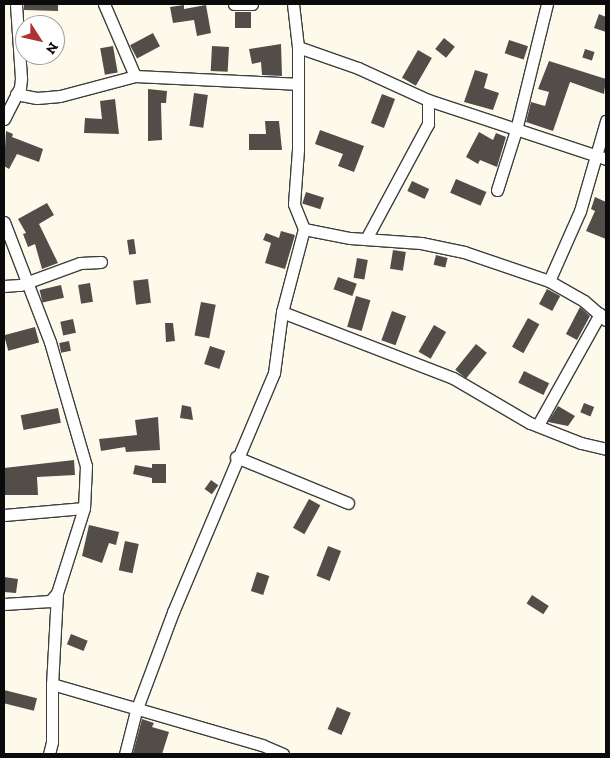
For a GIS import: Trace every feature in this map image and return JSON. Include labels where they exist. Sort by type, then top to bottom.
[{"type":"street","points":[[104,4],[135,76]]},
{"type":"street","points":[[234,4],[252,4]]},
{"type":"street","points":[[125,754],[136,711],[173,612],[236,457],[272,380],[282,312],[304,229],[294,204],[298,149],[296,84],[298,47],[293,4]]},
{"type":"street","points":[[497,190],[516,130],[547,4]]},
{"type":"street","points":[[4,9],[16,7],[22,78],[4,119]]},
{"type":"street","points":[[298,47],[358,68],[428,100],[601,157]]},
{"type":"street","points":[[16,94],[37,98],[60,96],[135,76],[296,84]]},
{"type":"street","points":[[366,239],[428,124],[428,100]]},
{"type":"street","points":[[549,281],[580,211],[601,157],[606,121]]},
{"type":"street","points":[[4,222],[28,281],[79,434],[86,466],[84,508],[57,593],[52,684],[52,742],[49,754]]},
{"type":"street","points":[[304,229],[366,239],[421,243],[464,252],[549,281],[603,317],[539,423]]},
{"type":"street","points":[[4,286],[28,281],[80,264],[101,262]]},
{"type":"street","points":[[282,312],[453,378],[530,424],[581,443],[606,449]]},
{"type":"street","points":[[236,457],[348,502]]},
{"type":"street","points":[[4,515],[84,508]]},
{"type":"street","points":[[4,604],[50,601],[57,593]]},
{"type":"street","points":[[52,684],[136,711],[262,745],[283,754]]},
{"type":"building","points":[[24,4],[58,4],[58,11],[24,10]]},
{"type":"building","points":[[184,5],[184,9],[206,5],[211,33],[197,36],[194,20],[173,23],[170,7]]},
{"type":"building","points":[[235,12],[251,12],[251,28],[235,28]]},
{"type":"building","points":[[599,14],[606,17],[606,32],[594,28]]},
{"type":"building","points":[[153,33],[160,46],[137,58],[130,45]]},
{"type":"building","points":[[444,38],[455,47],[446,58],[435,49]]},
{"type":"building","points":[[509,40],[528,46],[524,59],[505,53]]},
{"type":"building","points":[[281,44],[282,76],[262,75],[261,62],[252,64],[249,49]]},
{"type":"building","points":[[113,46],[118,73],[105,75],[100,48]]},
{"type":"building","points":[[212,46],[229,47],[228,72],[211,71]]},
{"type":"building","points":[[585,49],[595,52],[592,61],[582,58]]},
{"type":"building","points":[[418,50],[432,58],[416,86],[402,78]]},
{"type":"building","points":[[549,61],[606,79],[604,94],[570,82],[553,131],[526,122],[531,102],[545,106],[549,92],[538,89]]},
{"type":"building","points":[[475,70],[488,74],[484,88],[499,93],[493,110],[464,102]]},
{"type":"building","points":[[148,89],[167,91],[166,103],[161,103],[162,140],[148,141]]},
{"type":"building","points":[[194,93],[208,95],[203,128],[189,126]]},
{"type":"building","points":[[382,94],[395,99],[384,128],[371,123]]},
{"type":"building","points":[[115,99],[119,134],[84,133],[85,118],[102,119],[100,101]]},
{"type":"building","points":[[265,121],[279,121],[282,150],[249,150],[249,134],[266,134]]},
{"type":"building","points":[[320,130],[364,146],[354,172],[338,166],[343,154],[315,144]]},
{"type":"building","points":[[6,131],[13,134],[12,137],[43,149],[39,162],[17,154],[9,169],[4,166]]},
{"type":"building","points":[[479,132],[493,140],[496,133],[506,137],[497,167],[480,160],[478,164],[466,157]]},
{"type":"building","points":[[456,179],[486,192],[481,206],[450,193]]},
{"type":"building","points":[[412,181],[429,189],[425,199],[407,191]]},
{"type":"building","points":[[306,192],[324,198],[320,209],[302,203]]},
{"type":"building","points":[[595,197],[606,202],[606,239],[586,231],[595,211],[591,209]]},
{"type":"building","points":[[47,203],[54,215],[39,224],[58,263],[42,269],[35,244],[28,247],[23,234],[26,233],[18,219]]},
{"type":"building","points":[[281,231],[295,235],[285,269],[265,263],[271,243],[263,240],[266,233],[279,238]]},
{"type":"building","points":[[134,239],[136,254],[129,255],[127,240]]},
{"type":"building","points":[[393,250],[406,252],[403,271],[390,269]]},
{"type":"building","points":[[436,255],[448,258],[445,268],[434,265]]},
{"type":"building","points":[[357,258],[368,260],[364,280],[354,278]]},
{"type":"building","points":[[338,277],[357,284],[352,296],[334,289]]},
{"type":"building","points":[[148,279],[151,303],[136,305],[133,281]]},
{"type":"building","points":[[90,283],[93,302],[81,304],[78,285]]},
{"type":"building","points":[[61,285],[64,298],[42,303],[40,290]]},
{"type":"building","points":[[547,289],[560,296],[552,311],[539,304]]},
{"type":"building","points":[[356,296],[370,300],[362,331],[347,327]]},
{"type":"building","points":[[201,302],[216,305],[209,338],[195,335]]},
{"type":"building","points":[[580,307],[590,316],[577,340],[566,334]]},
{"type":"building","points":[[392,311],[406,316],[395,345],[381,340]]},
{"type":"building","points":[[528,318],[539,324],[523,353],[512,347]]},
{"type":"building","points":[[73,319],[76,333],[63,335],[60,322]]},
{"type":"building","points":[[165,323],[173,323],[175,341],[166,342]]},
{"type":"building","points":[[434,325],[446,332],[431,359],[418,352]]},
{"type":"building","points":[[35,327],[39,342],[8,351],[4,335]]},
{"type":"building","points":[[69,341],[71,351],[61,353],[59,343]]},
{"type":"building","points":[[476,344],[487,353],[466,378],[455,370]]},
{"type":"building","points":[[210,346],[225,351],[219,369],[204,364]]},
{"type":"building","points":[[524,371],[549,383],[543,395],[518,383]]},
{"type":"building","points":[[584,403],[594,407],[590,416],[580,412]]},
{"type":"building","points":[[182,405],[191,407],[193,420],[180,418]]},
{"type":"building","points":[[558,406],[575,416],[568,426],[548,422]]},
{"type":"building","points":[[58,408],[61,423],[24,430],[21,415]]},
{"type":"building","points":[[158,417],[160,450],[126,452],[125,447],[101,451],[99,439],[137,435],[135,420]]},
{"type":"building","points":[[74,460],[75,475],[37,477],[38,495],[4,495],[4,468]]},
{"type":"building","points":[[152,464],[166,464],[166,483],[152,483],[152,478],[133,474],[135,465],[152,468]]},
{"type":"building","points":[[211,480],[218,485],[212,494],[205,489]]},
{"type":"building","points":[[309,499],[320,505],[304,534],[293,528]]},
{"type":"building","points":[[89,525],[119,532],[116,545],[109,543],[102,563],[82,556]]},
{"type":"building","points":[[125,541],[139,544],[132,573],[119,570]]},
{"type":"building","points":[[328,546],[341,551],[330,581],[317,576]]},
{"type":"building","points":[[257,572],[269,576],[263,595],[251,591]]},
{"type":"building","points":[[4,577],[18,579],[16,593],[4,592]]},
{"type":"building","points":[[532,595],[549,606],[543,614],[527,603]]},
{"type":"building","points":[[71,634],[88,641],[84,651],[67,644]]},
{"type":"building","points":[[4,690],[37,698],[34,711],[4,703]]},
{"type":"building","points":[[337,707],[351,713],[341,735],[328,729]]},
{"type":"building","points":[[142,719],[154,723],[152,727],[169,732],[162,754],[133,753]]}]
